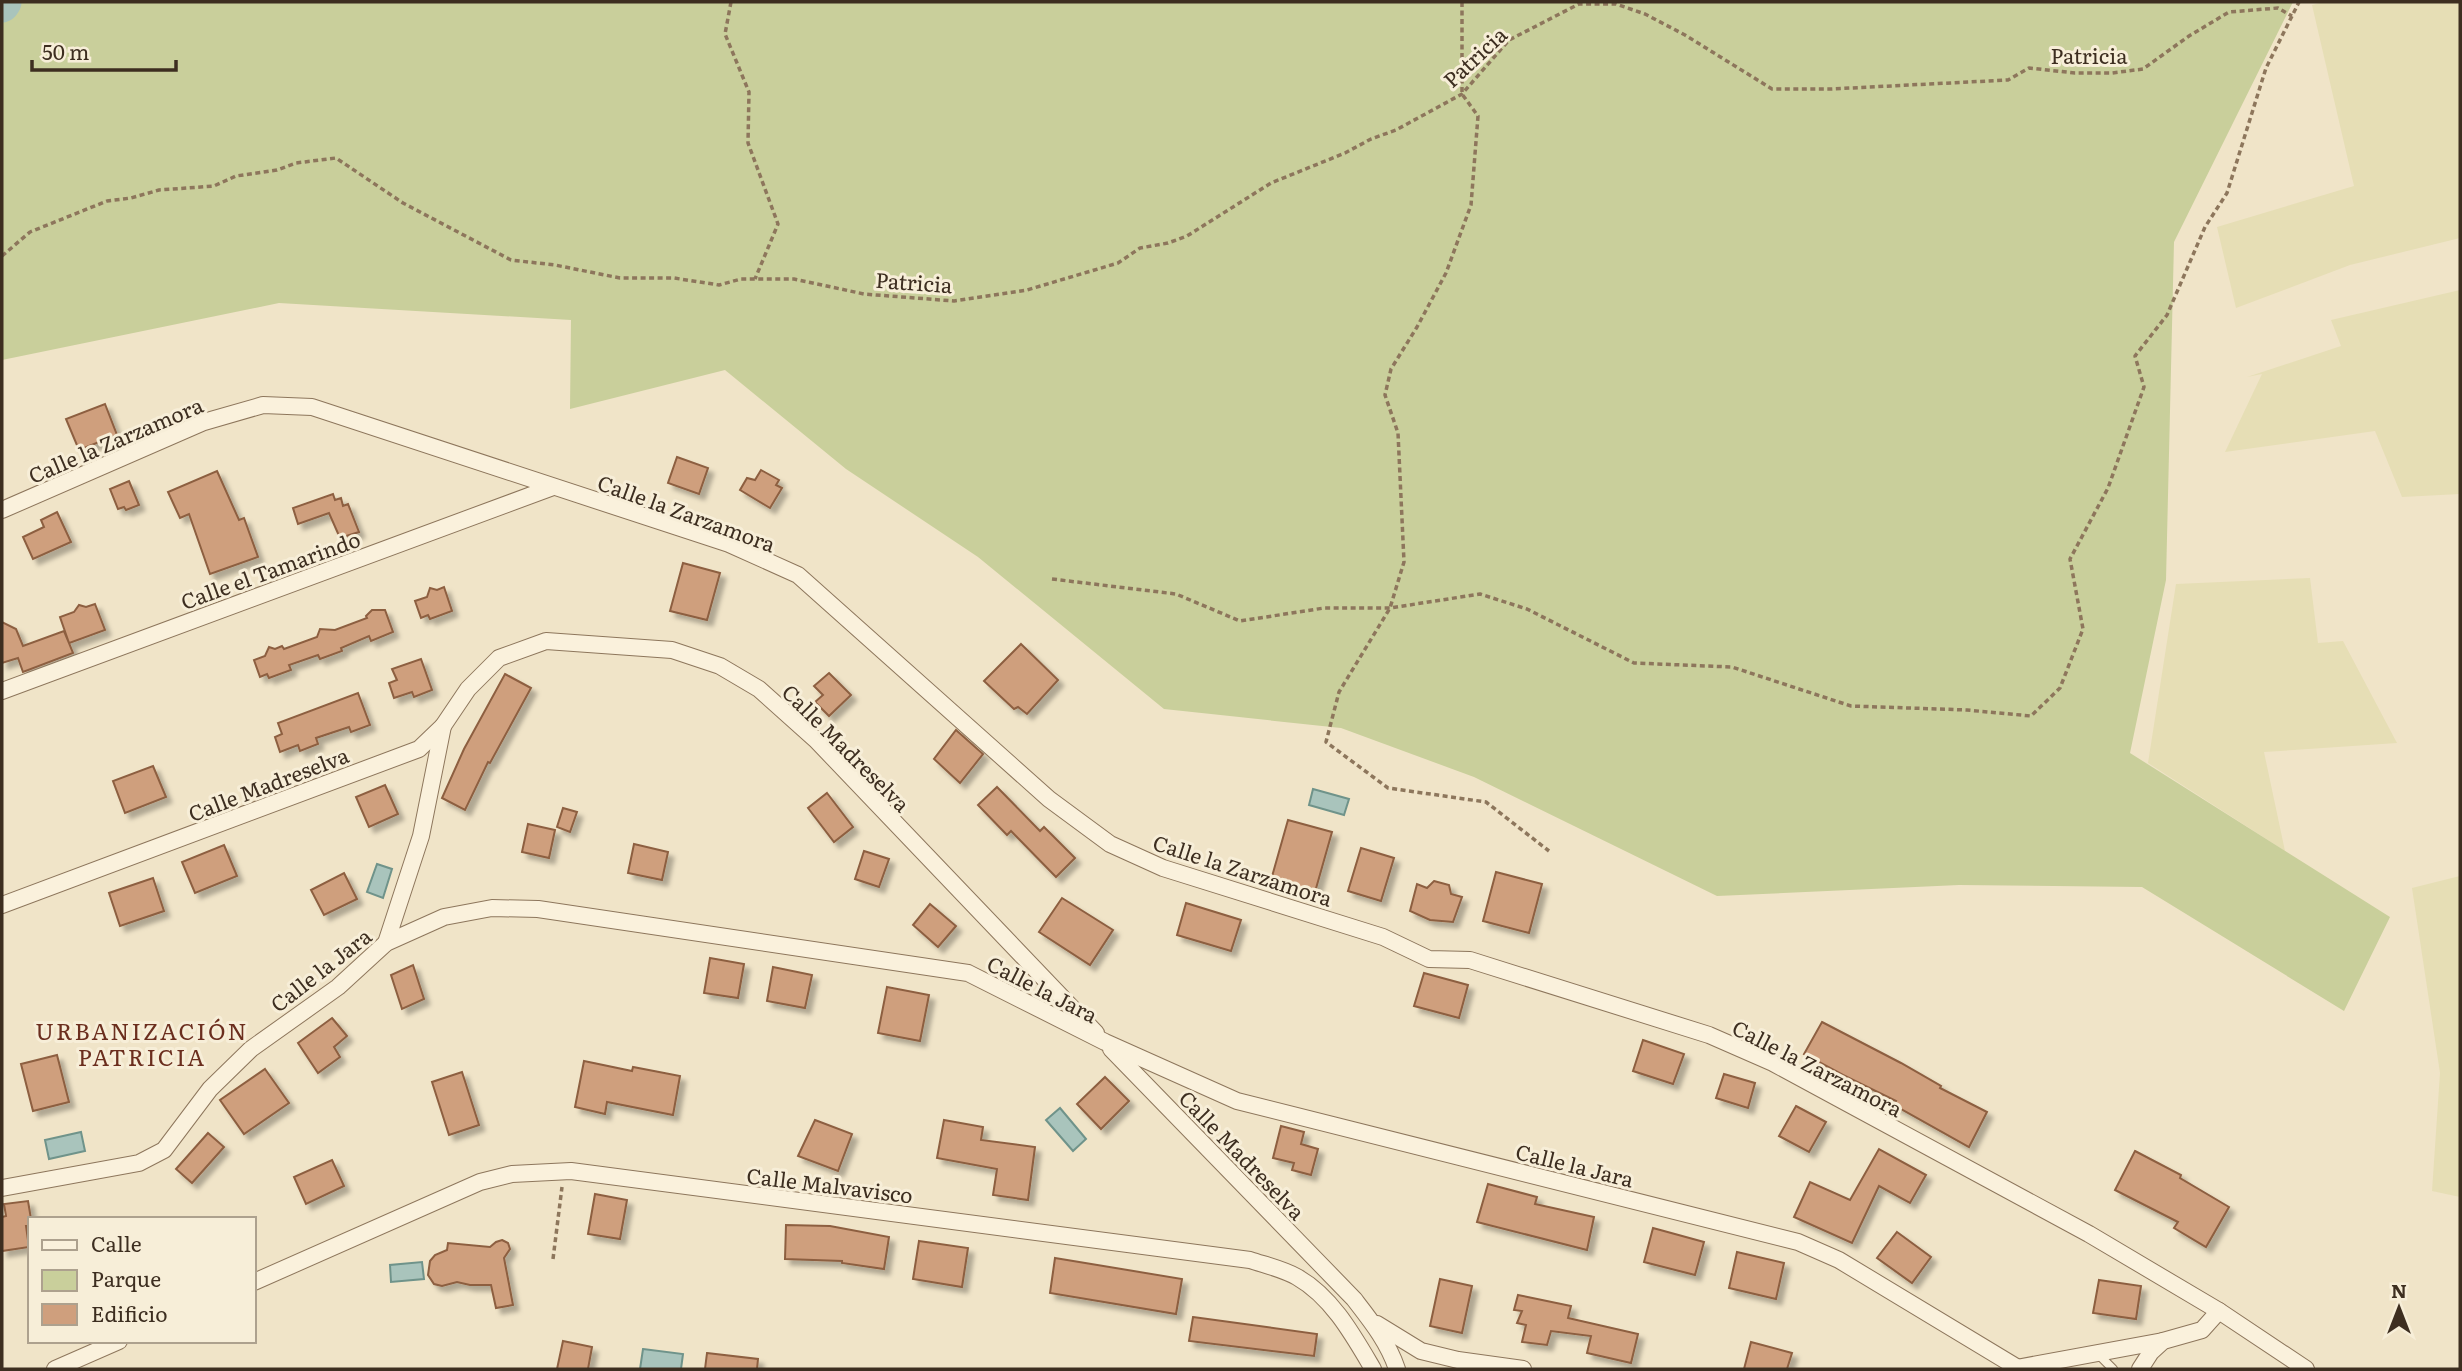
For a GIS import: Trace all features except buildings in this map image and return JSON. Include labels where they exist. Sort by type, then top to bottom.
[{"type":"street","name":"Calle la Zarzamora","points":[[2,510],[204,422],[264,405],[312,407],[729,544],[798,575],[1049,799],[1110,844],[1163,868],[1383,937],[1429,959],[1471,960],[1709,1035],[1786,1069],[2089,1234],[2219,1311],[2306,1369]]},
{"type":"street","name":"Calle el Tamarindo","points":[[2,691],[553,487]]},
{"type":"street","name":"Calle Madreselva","points":[[2,905],[419,749],[443,726],[468,689],[499,658],[546,641],[673,650],[720,666],[758,689],[816,740],[1354,1299],[1392,1354],[1397,1369]]},
{"type":"street","points":[[386,943],[421,836],[443,726]]},
{"type":"street","name":"Calle la Jara","points":[[2,1188],[139,1163],[164,1150],[210,1089],[251,1048],[338,987],[386,943],[444,917],[492,908],[538,909],[968,973],[1105,1042],[1237,1101],[1798,1242],[1839,1260],[2014,1368]]},
{"type":"street","name":"Calle Malvavisco","points":[[256,1281],[480,1182],[512,1174],[564,1171],[1250,1260],[1296,1276],[1323,1298],[1350,1329],[1373,1369]]},
{"type":"street","points":[[2014,1368],[2163,1341],[2202,1330],[2219,1311]]},
{"type":"street","name":"Calle Madreselva","points":[[1370,1320],[1421,1351],[1458,1360],[1523,1369]]},
{"type":"street","points":[[2140,1369],[2151,1352],[2163,1341]]},
{"type":"street","points":[[58,1369],[115,1343]]},
{"type":"street","points":[[1434,1369],[1458,1360]]},
{"type":"lane","points":[[2097,1354],[2113,1369]]},
{"type":"path","points":[[731,2],[725,34],[749,92],[748,143],[778,225],[755,279]]},
{"type":"path","points":[[1462,2],[1462,94],[1478,116],[1471,205],[1446,273],[1391,369],[1385,395],[1398,433],[1404,562],[1390,608],[1339,692],[1326,742],[1388,788],[1486,802],[1549,851]]},
{"type":"path","points":[[1052,579],[1177,594],[1240,621],[1324,608],[1390,608],[1480,594],[1527,609],[1634,663],[1732,667],[1851,706],[1967,710],[2031,716],[2060,688],[2083,629],[2070,559],[2108,488],[2144,387],[2135,356],[2167,315],[2205,227],[2227,193],[2266,68],[2300,2]]},
{"type":"path","name":"Patricia","points":[[2,257],[30,232],[107,201],[159,190],[214,186],[236,176],[276,170],[296,163],[336,158],[403,203],[511,260],[555,265],[620,278],[674,278],[719,285],[741,279],[794,279],[864,294],[954,301],[1027,290],[1118,263],[1140,248],[1187,236],[1271,183],[1396,130],[1462,94],[1509,40],[1578,4],[1616,4],[1644,14],[1685,35],[1772,89],[1831,89],[2008,80],[2029,68],[2075,72],[2143,69],[2189,36],[2230,12],[2278,8],[2292,16]]},
{"type":"path","points":[[553,1259],[564,1171]]},
{"type":"shaded area","points":[[2324,2],[2460,2],[2460,238],[2350,265],[2236,308],[2217,227],[2354,186],[2312,5]]},
{"type":"shaded area","points":[[2460,290],[2460,494],[2402,497],[2375,431],[2225,452],[2262,374],[2247,377],[2341,346],[2331,320]]},
{"type":"shaded area","points":[[2310,578],[2318,643],[2343,641],[2397,743],[2264,752],[2285,851],[2148,763],[2176,584]]},
{"type":"shaded area","points":[[2460,876],[2460,1197],[2432,1191],[2440,1073],[2412,888]]},
{"type":"green space","points":[[2,2],[2293,2],[2174,242],[2166,580],[2130,753],[2390,917],[2344,1011],[2142,887],[1959,885],[1717,896],[1474,777],[1341,728],[1164,709],[978,557],[846,469],[725,370],[570,409],[571,320],[279,303],[2,360]]},
{"type":"water","points":[[1313,789],[1349,799],[1344,815],[1309,805]]},
{"type":"water","points":[[377,864],[392,869],[383,898],[367,892]]},
{"type":"water","points":[[1060,1108],[1086,1139],[1073,1151],[1046,1120]]},
{"type":"water","points":[[81,1132],[85,1151],[49,1159],[45,1140]]},
{"type":"water","points":[[422,1262],[424,1279],[391,1282],[390,1265]]},
{"type":"water","points":[[643,1349],[683,1354],[681,1369],[640,1369]]},
{"type":"district","name":"URBANIZACIÓN PATRICIA","points":[[142,1043]]}]
